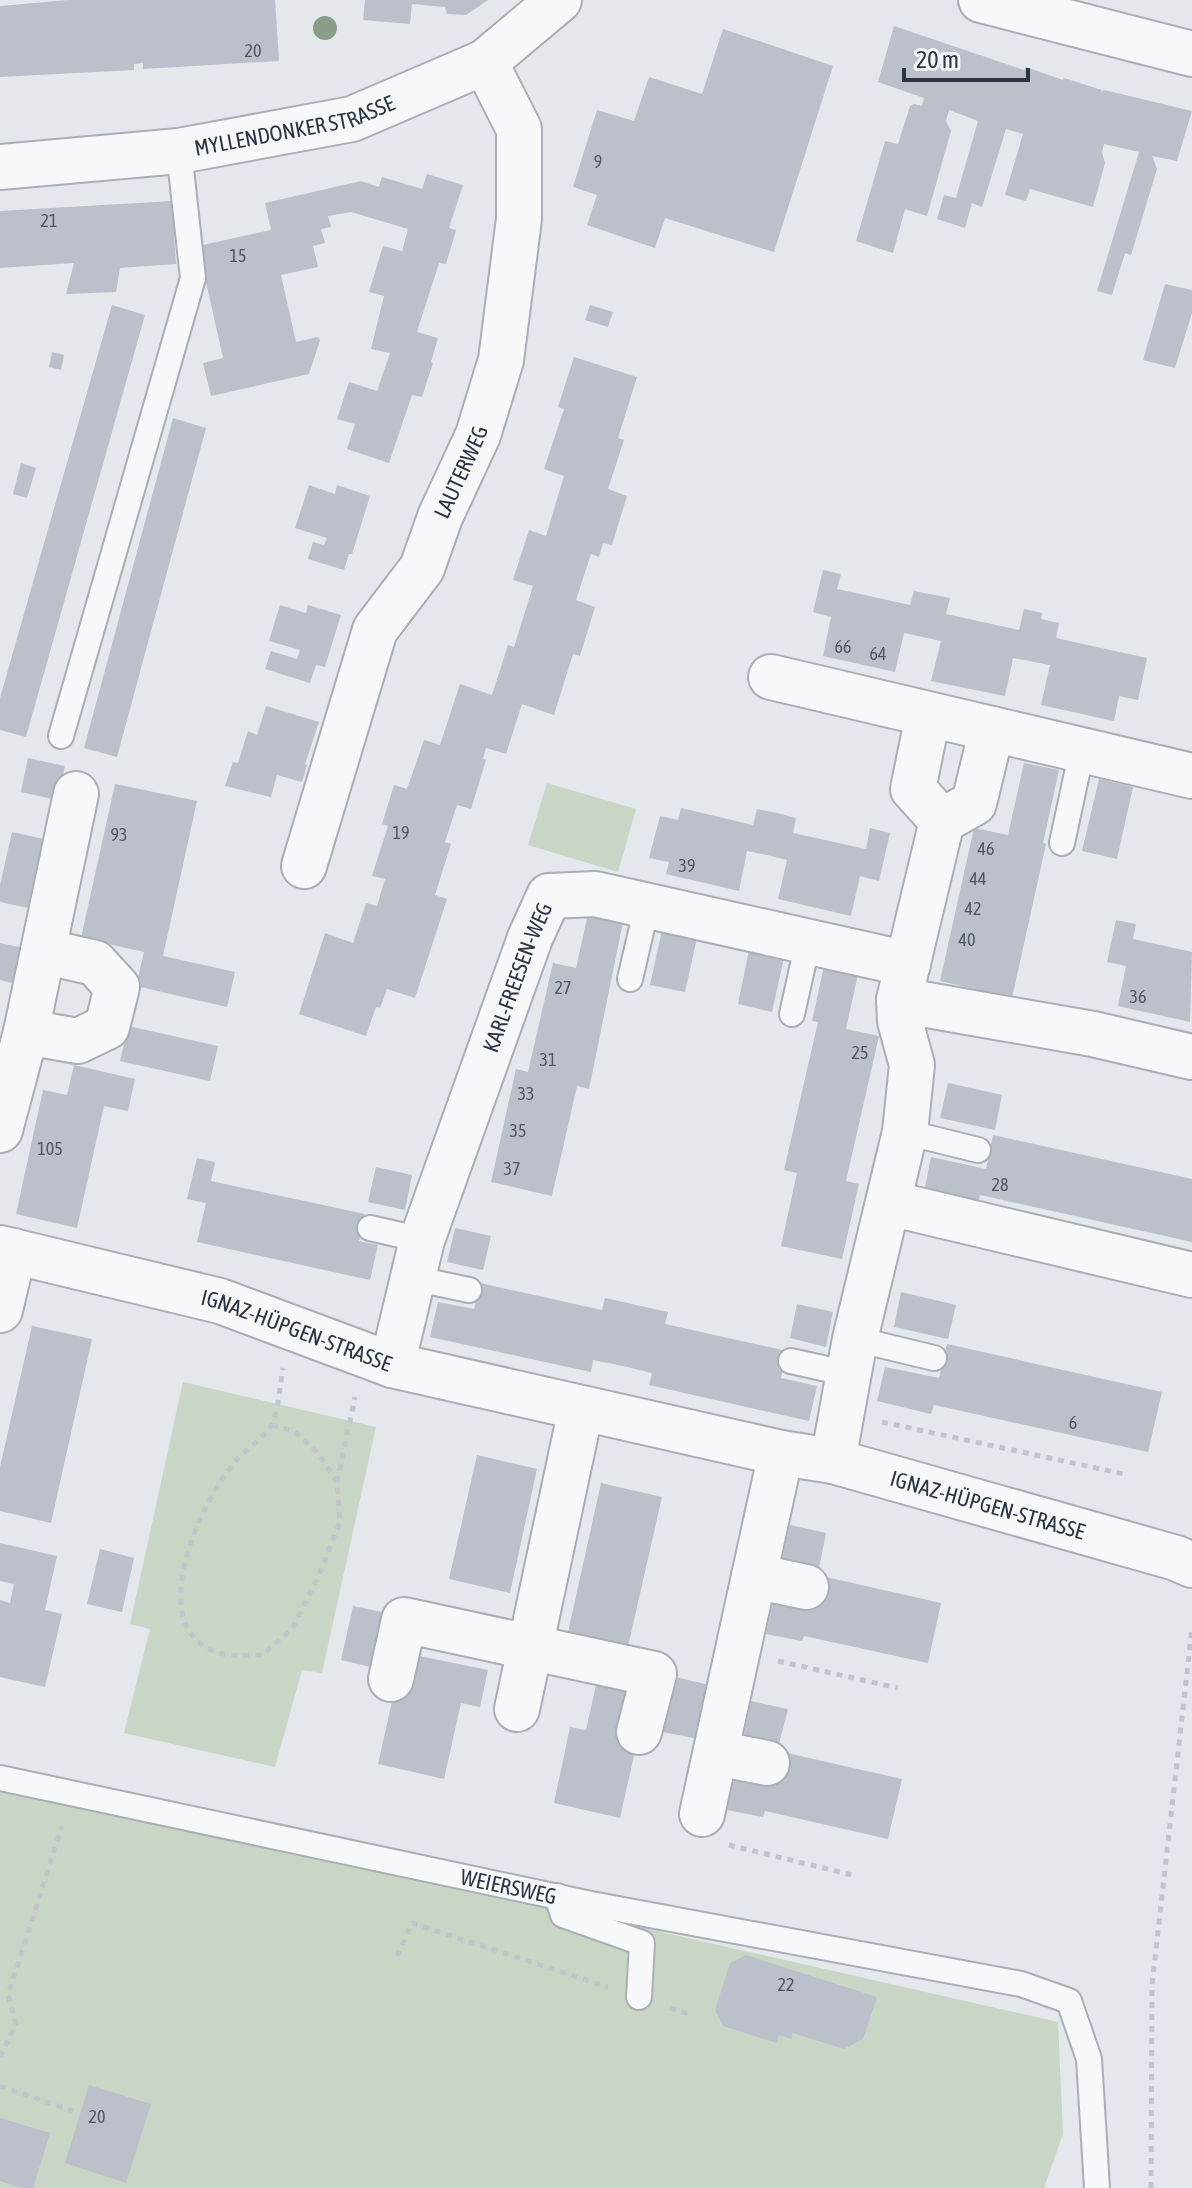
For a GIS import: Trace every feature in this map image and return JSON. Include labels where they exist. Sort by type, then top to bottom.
[{"type":"street","name":"MYLLENDONKER STRASSE","points":[[0,167],[179,151],[352,119],[485,62],[559,0]]},
{"type":"street","points":[[981,0],[1192,54]]},
{"type":"street","name":"LAUTERWEG","points":[[304,866],[375,630],[422,568],[440,517],[478,435],[501,360],[519,219],[519,129],[485,62]]},
{"type":"street","points":[[771,677],[1192,776]]},
{"type":"street","points":[[928,716],[913,789],[942,821]]},
{"type":"street","points":[[833,1461],[849,1375],[905,1132],[912,1065],[900,1021],[904,982],[942,821],[974,803],[992,729]]},
{"type":"street","points":[[0,1130],[26,1032],[76,794]]},
{"type":"street","name":"KARL-FREESEN-WEG","points":[[378,1360],[417,1259],[530,938],[549,896],[595,894],[808,942],[904,982],[1093,1034],[1192,1057]]},
{"type":"street","points":[[26,1032],[78,1041],[107,1027],[117,987],[95,963],[43,951]]},
{"type":"street","points":[[889,1203],[1192,1275]]},
{"type":"street","name":"IGNAZ-HÜPGEN-STRASSE","points":[[0,1310],[7,1250],[220,1301],[378,1360],[581,1409],[781,1453],[833,1461],[1192,1565]]},
{"type":"street","points":[[517,1709],[581,1409]]},
{"type":"street","points":[[702,1814],[781,1453]]},
{"type":"street","points":[[754,1576],[806,1587]]},
{"type":"street","points":[[391,1679],[404,1620],[530,1646],[654,1674],[639,1732]]},
{"type":"street","points":[[716,1753],[767,1763]]},
{"type":"lane","points":[[61,736],[193,278],[179,151]]},
{"type":"lane","points":[[1062,843],[1082,750]]},
{"type":"lane","points":[[630,979],[647,906]]},
{"type":"lane","points":[[792,1014],[808,942]]},
{"type":"lane","points":[[905,1132],[978,1150]]},
{"type":"lane","points":[[370,1228],[469,1290]]},
{"type":"lane","points":[[791,1361],[849,1375],[934,1358]]},
{"type":"lane","name":"WEIERSWEG","points":[[0,1778],[557,1896],[1021,1984],[1069,2001],[1089,2059],[1097,2188]]},
{"type":"lane","points":[[557,1896],[563,1915],[642,1943],[639,1997]]},
{"type":"path","points":[[291,1328],[272,1425],[233,1463],[203,1512],[182,1572],[182,1618],[201,1644],[223,1655],[262,1655],[292,1629],[318,1577],[340,1522],[337,1482],[378,1360]]},
{"type":"path","points":[[849,1375],[1124,1474]]},
{"type":"path","points":[[272,1425],[294,1431],[318,1453],[337,1482]]},
{"type":"path","points":[[1151,2188],[1152,1985],[1192,1628]]},
{"type":"path","points":[[738,1652],[898,1688]]},
{"type":"path","points":[[0,2057],[16,2024],[8,1995],[72,1794]]},
{"type":"path","points":[[702,1814],[711,1841],[856,1876]]},
{"type":"path","points":[[397,1956],[412,1923],[692,2015]]},
{"type":"path","points":[[0,2086],[73,2111]]},
{"type":"green space","points":[[547,783],[636,809],[618,872],[528,845]]},
{"type":"green space","points":[[183,1382],[376,1427],[322,1673],[302,1670],[275,1767],[124,1733],[150,1629],[130,1624]]},
{"type":"green space","points":[[0,1792],[269,1843],[1058,2022],[1063,2134],[1044,2188],[0,2188]]},
{"type":"building","points":[[68,0],[275,0],[279,61],[143,69],[143,63],[134,64],[134,70],[0,77],[0,6]]},
{"type":"building","points":[[365,0],[488,0],[466,15],[447,14],[445,7],[412,4],[410,24],[363,20]]},
{"type":"building","points":[[894,26],[1024,70],[1026,67],[1101,92],[1104,90],[1192,111],[1177,161],[1152,156],[1157,169],[1131,255],[1125,253],[1112,295],[1097,291],[1139,152],[1104,144],[1102,152],[1105,163],[1093,207],[1030,189],[1026,201],[1005,195],[1023,134],[1006,129],[982,207],[972,203],[965,228],[937,219],[944,195],[956,198],[978,121],[949,110],[946,121],[951,131],[927,216],[905,209],[893,253],[856,241],[885,141],[898,144],[910,106],[922,106],[924,98],[878,82]]},
{"type":"building","points":[[723,29],[833,66],[774,252],[665,218],[655,248],[587,225],[597,195],[573,187],[597,110],[634,121],[649,77],[702,94]]},
{"type":"building","points":[[427,174],[463,185],[449,228],[456,230],[446,264],[439,263],[417,332],[438,338],[433,363],[422,397],[412,395],[389,463],[347,449],[355,424],[337,419],[349,382],[377,391],[390,353],[371,349],[384,296],[369,292],[383,246],[402,251],[408,229],[351,212],[328,216],[331,227],[321,229],[325,243],[313,246],[318,267],[281,275],[296,342],[318,337],[320,340],[309,374],[211,396],[203,363],[223,358],[198,246],[271,230],[265,203],[361,181],[379,187],[382,177],[422,189]]},
{"type":"building","points":[[172,201],[176,264],[120,268],[116,292],[66,294],[74,263],[0,268],[0,211]]},
{"type":"building","points":[[1165,284],[1192,290],[1192,313],[1175,368],[1143,360]]},
{"type":"building","points":[[112,305],[145,315],[26,737],[0,730],[0,698]]},
{"type":"building","points":[[590,305],[613,312],[608,327],[585,320]]},
{"type":"building","points":[[52,352],[64,355],[61,370],[49,367]]},
{"type":"building","points":[[574,357],[637,377],[618,438],[624,440],[608,489],[627,496],[612,545],[603,543],[599,557],[591,554],[576,600],[595,607],[580,656],[573,654],[554,715],[522,704],[506,754],[486,748],[483,759],[486,760],[471,809],[457,805],[445,842],[451,844],[435,895],[447,899],[415,998],[387,989],[380,1008],[376,1007],[366,1036],[299,1014],[325,933],[353,943],[366,903],[377,906],[385,879],[372,876],[388,826],[382,824],[394,785],[407,789],[424,740],[440,745],[460,684],[492,695],[508,645],[514,647],[533,586],[513,580],[529,530],[546,536],[564,476],[544,469],[564,409],[558,407]]},
{"type":"building","points":[[173,418],[206,428],[117,757],[84,748]]},
{"type":"building","points":[[21,463],[36,468],[27,498],[13,494]]},
{"type":"building","points":[[309,485],[335,494],[337,485],[370,496],[344,570],[308,559],[313,542],[324,545],[327,538],[295,528]]},
{"type":"building","points":[[823,570],[841,574],[837,589],[910,605],[914,591],[950,598],[946,614],[1019,630],[1024,609],[1042,613],[1041,619],[1059,623],[1056,638],[1147,658],[1138,700],[1119,696],[1114,721],[1041,705],[1050,665],[1013,658],[1005,696],[931,681],[941,641],[904,633],[895,672],[823,656],[831,617],[813,612]]},
{"type":"building","points":[[280,605],[306,613],[308,605],[341,615],[325,667],[316,665],[310,683],[265,669],[271,651],[297,659],[300,650],[269,641]]},
{"type":"building","points":[[266,706],[319,722],[302,782],[277,775],[271,797],[225,786],[233,762],[238,763],[248,731],[257,735]]},
{"type":"building","points":[[28,758],[65,766],[57,800],[21,792]]},
{"type":"building","points":[[1024,763],[1059,770],[1012,998],[940,981],[974,828],[1008,835]]},
{"type":"building","points":[[1099,779],[1133,787],[1117,859],[1082,851]]},
{"type":"building","points":[[115,784],[197,801],[163,956],[235,972],[227,1007],[136,986],[144,952],[81,938]]},
{"type":"building","points":[[681,808],[753,825],[757,809],[777,813],[796,818],[793,833],[866,849],[870,828],[890,833],[879,881],[860,876],[851,916],[778,899],[787,860],[767,855],[747,851],[739,891],[666,874],[669,862],[649,858],[660,816],[678,820]]},
{"type":"building","points":[[12,832],[48,840],[33,909],[0,902],[0,885]]},
{"type":"building","points":[[588,914],[623,922],[589,1089],[577,1086],[552,1196],[491,1182],[516,1069],[528,1072],[553,963],[576,968]]},
{"type":"building","points":[[1116,920],[1136,924],[1133,939],[1192,952],[1190,1022],[1118,1006],[1126,966],[1107,962]]},
{"type":"building","points":[[662,930],[697,938],[685,992],[650,985]]},
{"type":"building","points":[[0,943],[24,948],[16,984],[0,980]]},
{"type":"building","points":[[749,950],[784,958],[772,1012],[738,1004]]},
{"type":"building","points":[[824,966],[858,974],[846,1029],[879,1036],[846,1181],[859,1184],[842,1259],[781,1246],[797,1173],[784,1170],[818,1022],[812,1021]]},
{"type":"building","points":[[128,1026],[218,1046],[210,1081],[120,1061]]},
{"type":"building","points":[[74,1065],[135,1079],[128,1111],[104,1106],[77,1228],[16,1214],[43,1090],[67,1095]]},
{"type":"building","points":[[948,1083],[1002,1095],[995,1130],[940,1118]]},
{"type":"building","points":[[993,1135],[1192,1179],[1192,1242],[980,1195],[978,1204],[924,1192],[931,1157],[986,1169]]},
{"type":"building","points":[[197,1158],[215,1162],[211,1181],[365,1214],[359,1241],[378,1245],[370,1280],[197,1242],[206,1203],[187,1199]]},
{"type":"building","points":[[376,1167],[412,1175],[405,1210],[368,1202]]},
{"type":"building","points":[[455,1228],[491,1236],[483,1270],[447,1262]]},
{"type":"building","points":[[480,1283],[602,1310],[605,1298],[668,1312],[665,1324],[787,1351],[781,1378],[817,1386],[809,1421],[649,1385],[652,1373],[623,1366],[593,1360],[591,1372],[430,1337],[438,1302],[474,1309]]},
{"type":"building","points":[[901,1292],[956,1305],[948,1339],[894,1327]]},
{"type":"building","points":[[797,1304],[833,1312],[826,1347],[790,1338]]},
{"type":"building","points":[[32,1326],[92,1339],[51,1523],[0,1511],[0,1467]]},
{"type":"building","points":[[947,1344],[1162,1392],[1148,1452],[934,1405],[931,1414],[877,1401],[885,1367],[939,1378]]},
{"type":"building","points":[[477,1455],[537,1469],[510,1593],[449,1579]]},
{"type":"building","points":[[601,1483],[662,1497],[627,1651],[567,1637]]},
{"type":"building","points":[[790,1525],[826,1533],[819,1568],[782,1560]]},
{"type":"building","points":[[0,1543],[57,1556],[45,1610],[62,1614],[45,1687],[0,1677],[0,1600],[10,1603],[14,1584],[0,1581]]},
{"type":"building","points":[[100,1549],[134,1558],[122,1612],[87,1604]]},
{"type":"building","points":[[817,1575],[941,1603],[928,1663],[804,1636],[802,1641],[766,1634],[774,1599]]},
{"type":"building","points":[[353,1606],[387,1613],[375,1668],[341,1660]]},
{"type":"building","points":[[419,1656],[488,1670],[480,1707],[461,1703],[444,1779],[378,1764],[395,1688],[411,1691]]},
{"type":"building","points":[[598,1676],[633,1684],[637,1742],[620,1818],[554,1803],[570,1727],[586,1730]]},
{"type":"building","points":[[675,1677],[710,1685],[698,1739],[663,1732]]},
{"type":"building","points":[[751,1701],[788,1709],[779,1744],[744,1735]]},
{"type":"building","points":[[778,1751],[902,1779],[888,1839],[765,1811],[763,1817],[727,1810],[735,1775]]},
{"type":"building","points":[[746,1955],[877,1997],[863,2039],[844,2049],[793,2033],[791,2039],[779,2035],[777,2043],[723,2026],[715,2010],[730,1963]]},
{"type":"building","points":[[89,2085],[151,2104],[126,2183],[65,2163]]},
{"type":"building","points":[[0,2118],[50,2133],[33,2188],[0,2181]]}]
